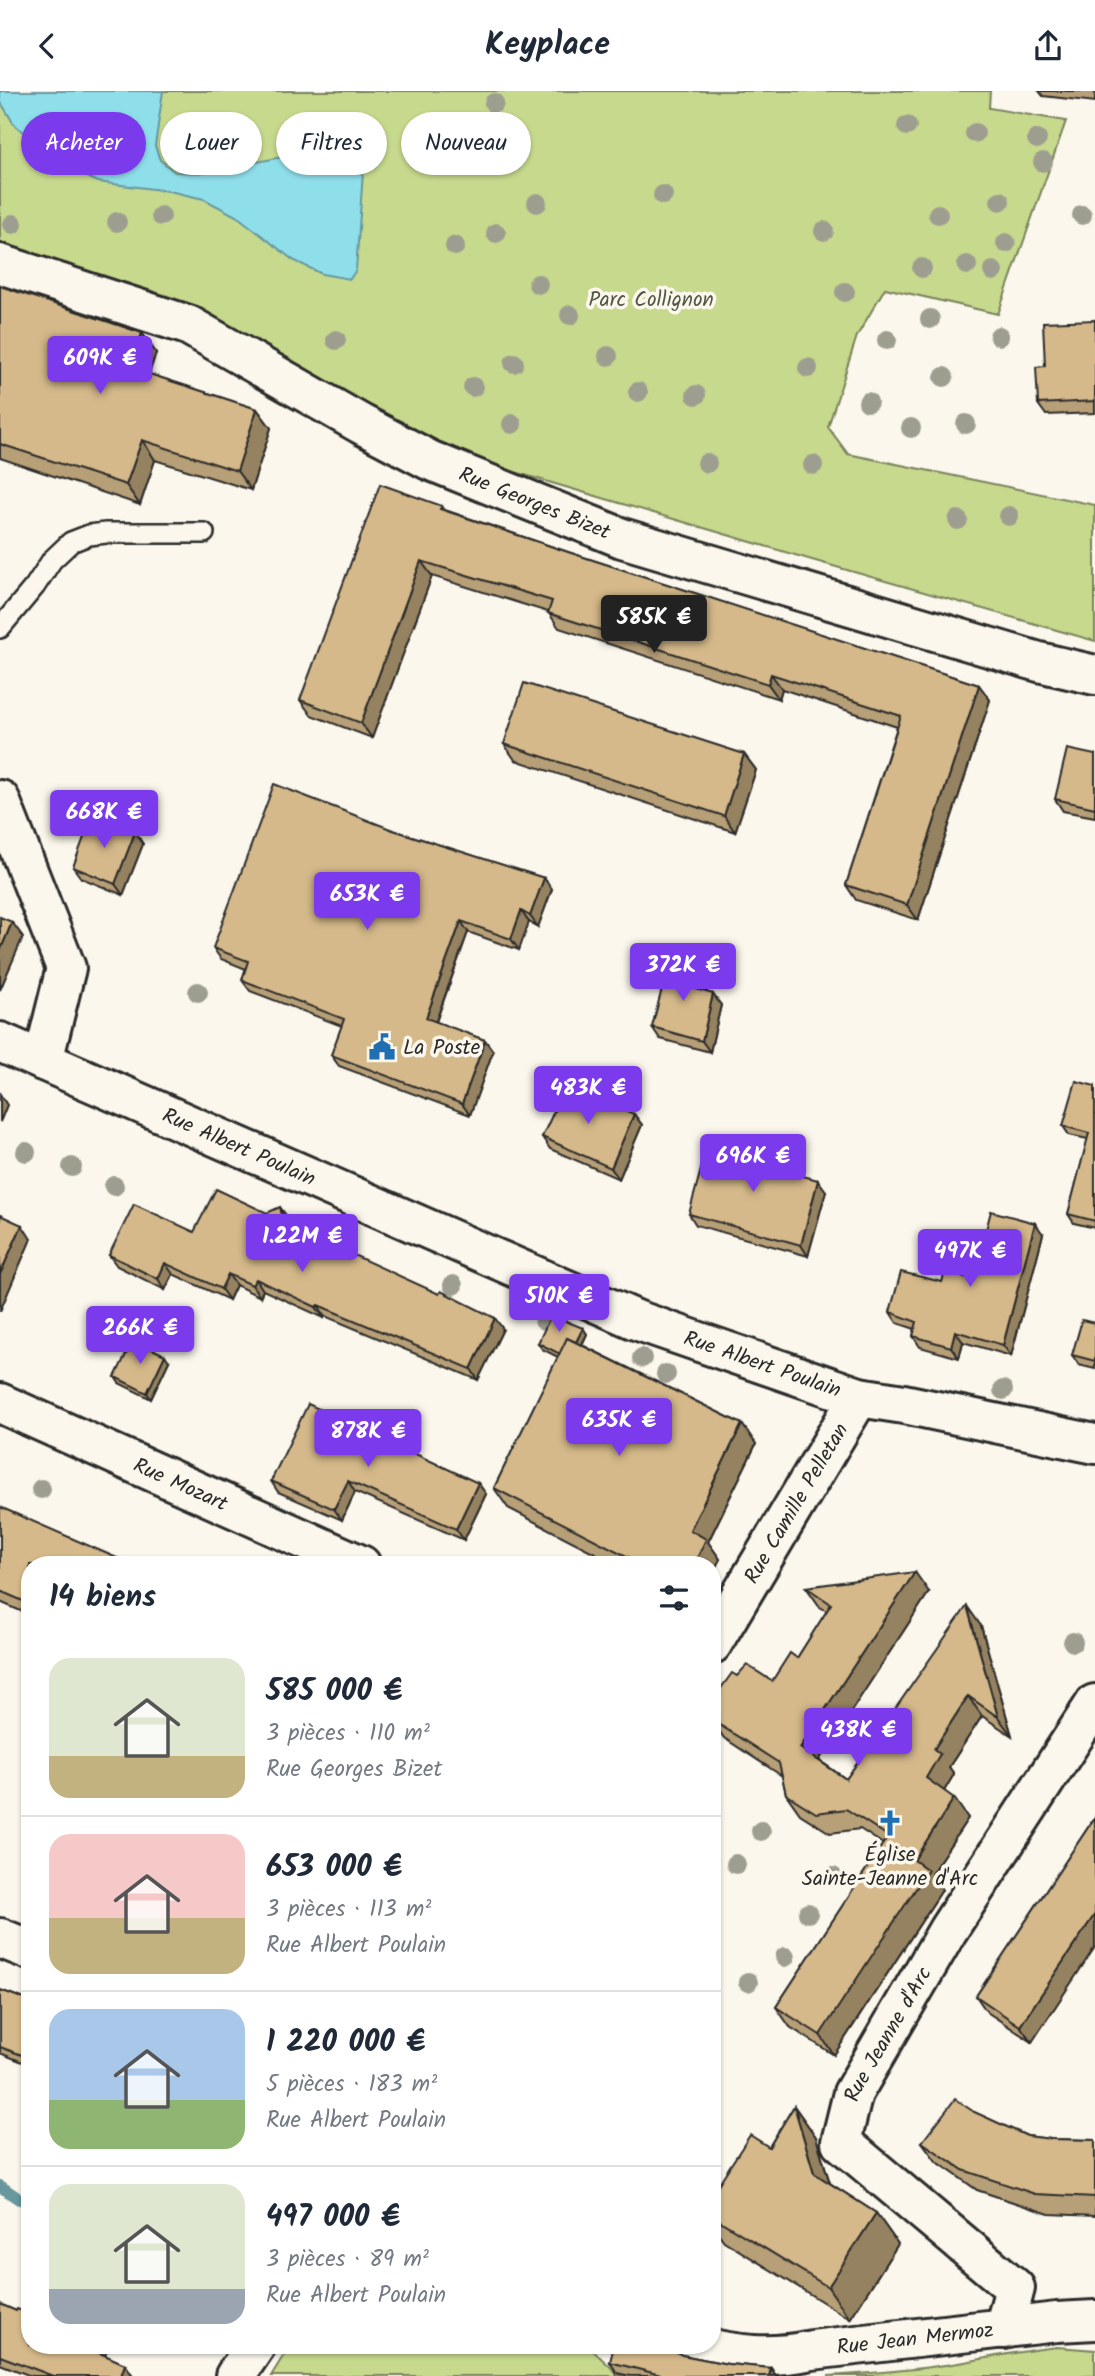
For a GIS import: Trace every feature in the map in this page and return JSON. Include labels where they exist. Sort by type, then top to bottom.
[{"type":"street","name":"Rue Georges Bizet","points":[[0,264],[188,325],[361,425],[429,460],[622,538],[1039,662],[1095,675]]},
{"type":"street","points":[[0,800],[66,968],[43,1061]]},
{"type":"street","name":"Rue Albert Poulain","points":[[0,1042],[636,1320],[859,1397],[904,1403],[1095,1444]]},
{"type":"street","name":"Rue Camille Pelletan","points":[[721,1629],[859,1397]]},
{"type":"street","name":"Rue Mozart","points":[[0,1403],[341,1556]]},
{"type":"street","name":"Rue Jeanne d'Arc","points":[[1004,2329],[1015,2288],[841,2142],[853,2093],[948,1930],[1095,1704]]},
{"type":"street","points":[[0,1938],[21,1946]]},
{"type":"street","name":"Rue Jean Mermoz","points":[[721,2352],[781,2357],[812,2350],[1095,2320]]},
{"type":"street","points":[[235,2376],[250,2354]]},
{"type":"lane","points":[[0,628],[35,586],[52,560],[71,542],[89,535],[106,533],[204,533]]},
{"type":"green space","name":"Parc Collignon","points":[[0,91],[990,91],[989,108],[1066,121],[998,314],[885,288],[857,336],[828,427],[848,454],[1095,505],[1095,641],[427,446],[0,246]]},
{"type":"green space","points":[[1057,2347],[1095,2350],[1095,2376],[828,2376],[924,2368]]},
{"type":"green space","points":[[284,2354],[597,2354],[617,2373],[630,2376],[271,2376]]},
{"type":"water","points":[[0,91],[163,91],[155,146],[160,160],[160,175],[262,175],[262,161],[276,158],[276,175],[363,175],[356,270],[350,279],[322,274],[293,260],[238,217],[204,199],[169,191],[98,182],[83,175],[146,175],[146,112],[21,112],[21,130],[0,101]]},
{"type":"building","points":[[0,286],[142,333],[131,368],[257,409],[237,471],[142,440],[126,485],[0,444]]},
{"type":"building","points":[[1095,320],[1095,401],[1038,404],[1036,367],[1045,366],[1043,322]]},
{"type":"building","points":[[380,484],[442,506],[440,509],[568,552],[979,685],[907,905],[846,885],[901,716],[771,674],[768,684],[548,613],[552,601],[421,561],[361,723],[300,700]]},
{"type":"building","points":[[524,683],[744,754],[724,816],[504,744]]},
{"type":"building","points":[[1067,749],[1095,755],[1095,808],[1055,799]]},
{"type":"building","points":[[274,784],[393,830],[544,878],[530,916],[521,911],[511,939],[461,921],[426,1018],[485,1040],[462,1104],[331,1055],[344,1019],[242,980],[248,961],[213,948]]},
{"type":"building","points":[[92,816],[135,832],[115,884],[73,867]]},
{"type":"building","points":[[0,917],[12,922],[0,951]]},
{"type":"building","points":[[669,962],[701,970],[696,989],[713,994],[702,1041],[652,1027]]},
{"type":"building","points":[[1076,1081],[1095,1086],[1095,1221],[1068,1214],[1089,1133],[1063,1126]]},
{"type":"building","points":[[566,1085],[634,1114],[611,1168],[542,1137]]},
{"type":"building","points":[[708,1143],[786,1163],[784,1171],[818,1180],[801,1245],[689,1214]]},
{"type":"building","points":[[216,1189],[267,1213],[280,1207],[283,1220],[305,1230],[303,1232],[439,1294],[441,1291],[495,1318],[471,1369],[318,1305],[316,1307],[256,1279],[252,1285],[228,1274],[221,1289],[165,1263],[158,1279],[109,1255],[134,1204],[194,1232]]},
{"type":"building","points":[[991,1211],[1035,1223],[1003,1345],[955,1331],[951,1347],[913,1336],[917,1322],[890,1312],[901,1272],[942,1282],[945,1272],[973,1279]]},
{"type":"building","points":[[0,1215],[22,1225],[0,1274]]},
{"type":"building","points":[[551,1315],[583,1328],[576,1342],[567,1338],[560,1354],[538,1343]]},
{"type":"building","points":[[1082,1320],[1095,1323],[1095,1361],[1072,1355]]},
{"type":"building","points":[[567,1338],[742,1424],[690,1530],[706,1539],[698,1556],[626,1556],[494,1488]]},
{"type":"building","points":[[133,1340],[165,1355],[147,1393],[115,1377]]},
{"type":"building","points":[[308,1404],[478,1483],[456,1529],[348,1481],[334,1509],[271,1481]]},
{"type":"building","points":[[0,1507],[112,1556],[21,1556],[21,1600],[0,1591]]},
{"type":"building","points":[[915,1572],[800,1748],[846,1779],[967,1606],[998,1717],[968,1696],[934,1749],[940,1754],[926,1778],[954,1798],[914,1860],[928,1870],[820,2035],[776,2007],[888,1836],[846,1809],[816,1813],[786,1794],[779,1763],[721,1726],[721,1688],[732,1673],[737,1676],[747,1665],[772,1681],[790,1653],[797,1658],[831,1604],[806,1587]]},
{"type":"building","points":[[1095,1817],[1095,1914],[1020,2026],[976,1996]]},
{"type":"building","points":[[0,1990],[21,1998],[21,2055],[0,2047]]},
{"type":"building","points":[[955,2099],[974,2112],[1027,2136],[1095,2140],[1095,2197],[1035,2194],[963,2170],[922,2142]]},
{"type":"building","points":[[794,2106],[814,2173],[876,2213],[828,2287],[721,2222],[721,2180],[750,2135],[769,2147]]},
{"type":"building","points":[[0,2304],[21,2311],[21,2354],[102,2354],[125,2364],[121,2376],[53,2376],[0,2356]]},
{"type":"building","points":[[612,2354],[680,2354],[728,2364],[771,2368],[769,2376],[665,2376],[610,2362]]},
{"type":"waterway","points":[[0,2186],[21,2199]]},
{"type":"place","name":"La Poste","points":[[382,1047]]},
{"type":"place","name":"Église Sainte-Jeanne d'Arc","points":[[890,1823]]}]
